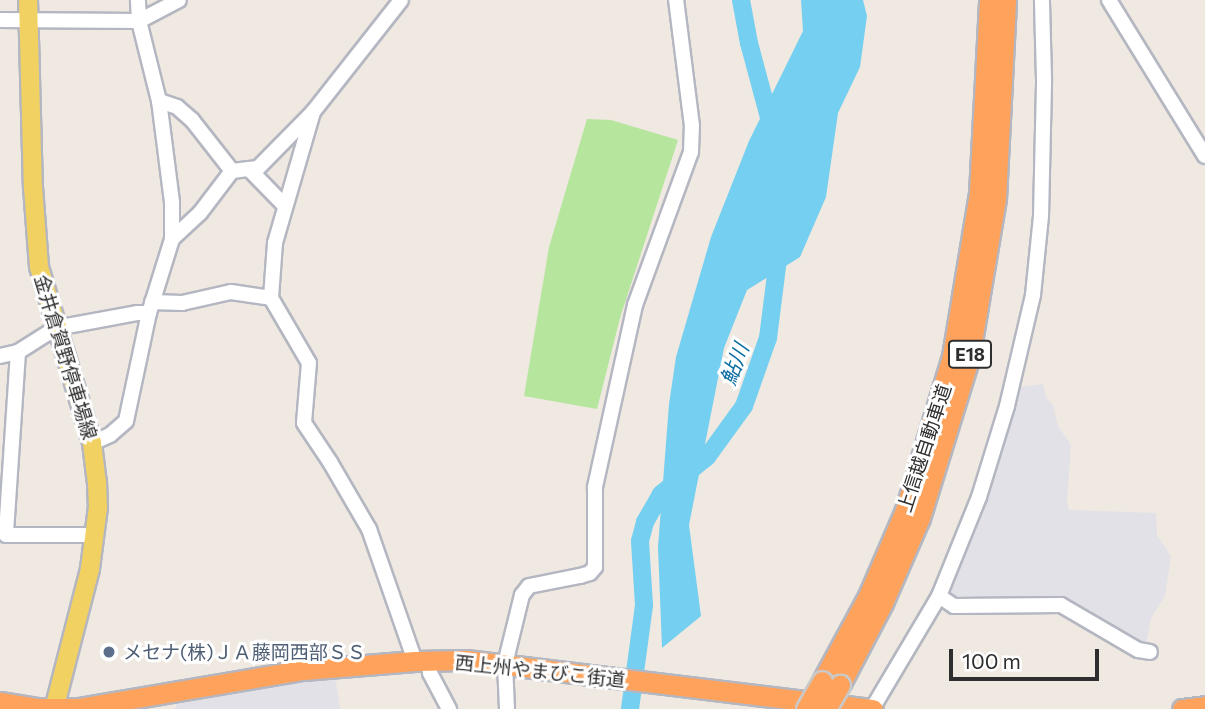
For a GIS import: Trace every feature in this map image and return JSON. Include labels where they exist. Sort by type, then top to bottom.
[{"type":"highway","name":"上信越自動車道","points":[[826,709],[831,683],[900,521],[932,428],[952,356],[979,193],[989,0]]},
{"type":"highway","name":"上信越自動車道","points":[[806,709],[831,683],[883,603],[920,517],[969,360],[996,199],[1006,0]]},
{"type":"highway","name":"西上州やまびこ街道","points":[[0,702],[54,708],[131,705],[303,670],[421,661],[505,664],[873,709]]},
{"type":"main road","name":"金井倉賀野停車場線","points":[[29,0],[39,267],[92,443],[97,481],[96,535],[54,708]]},
{"type":"street","points":[[92,443],[110,435],[126,421],[150,308],[172,239],[172,202],[159,101],[139,21],[138,0]]},
{"type":"street","points":[[0,20],[139,21],[179,0]]},
{"type":"street","points":[[172,239],[200,213],[232,171],[258,168],[313,112],[401,0]]},
{"type":"street","points":[[507,709],[505,664],[522,594],[529,586],[580,576],[590,573],[595,567],[595,487],[635,305],[691,152],[692,126],[676,0]]},
{"type":"street","points":[[873,709],[939,596],[979,497],[1007,405],[1033,295],[1041,202],[1044,79],[1042,0]]},
{"type":"street","points":[[1109,0],[1205,156]]},
{"type":"street","points":[[159,101],[177,107],[192,120],[232,171]]},
{"type":"street","points":[[313,112],[275,243],[271,298],[309,363],[304,423],[330,461],[369,529],[421,661],[449,709]]},
{"type":"street","points":[[249,169],[284,205]]},
{"type":"street","points":[[0,356],[18,352],[56,328],[232,292],[271,298]]},
{"type":"street","points":[[18,352],[6,535],[96,535]]},
{"type":"street","points":[[939,596],[954,606],[1060,605],[1138,650],[1150,652]]},
{"type":"shaded area","points":[[1043,384],[1046,398],[1053,405],[1058,426],[1071,445],[1067,501],[1069,510],[1156,513],[1157,535],[1171,556],[1165,596],[1151,618],[1146,645],[1065,601],[953,598],[949,594],[985,508],[1019,387]]},
{"type":"shaded area","points":[[335,676],[340,709],[174,709],[177,704]]},
{"type":"green space","points":[[587,119],[611,120],[678,140],[620,318],[597,409],[524,396],[549,247]]},
{"type":"water","points":[[801,0],[863,0],[867,16],[860,67],[838,113],[826,197],[800,257],[747,290],[724,348],[689,525],[701,616],[662,648],[658,547],[669,404],[676,357],[711,237],[749,141],[803,31]]},
{"type":"waterway","name":"鮎川","points":[[741,0],[749,43],[772,129]]},
{"type":"waterway","name":"鮎川","points":[[630,709],[644,605],[640,541],[645,522],[661,494],[707,457],[744,406],[768,338],[779,251]]},
{"type":"place","name":"メセナ(株)ＪＡ藤岡西部ＳＳ","points":[[109,652]]}]
